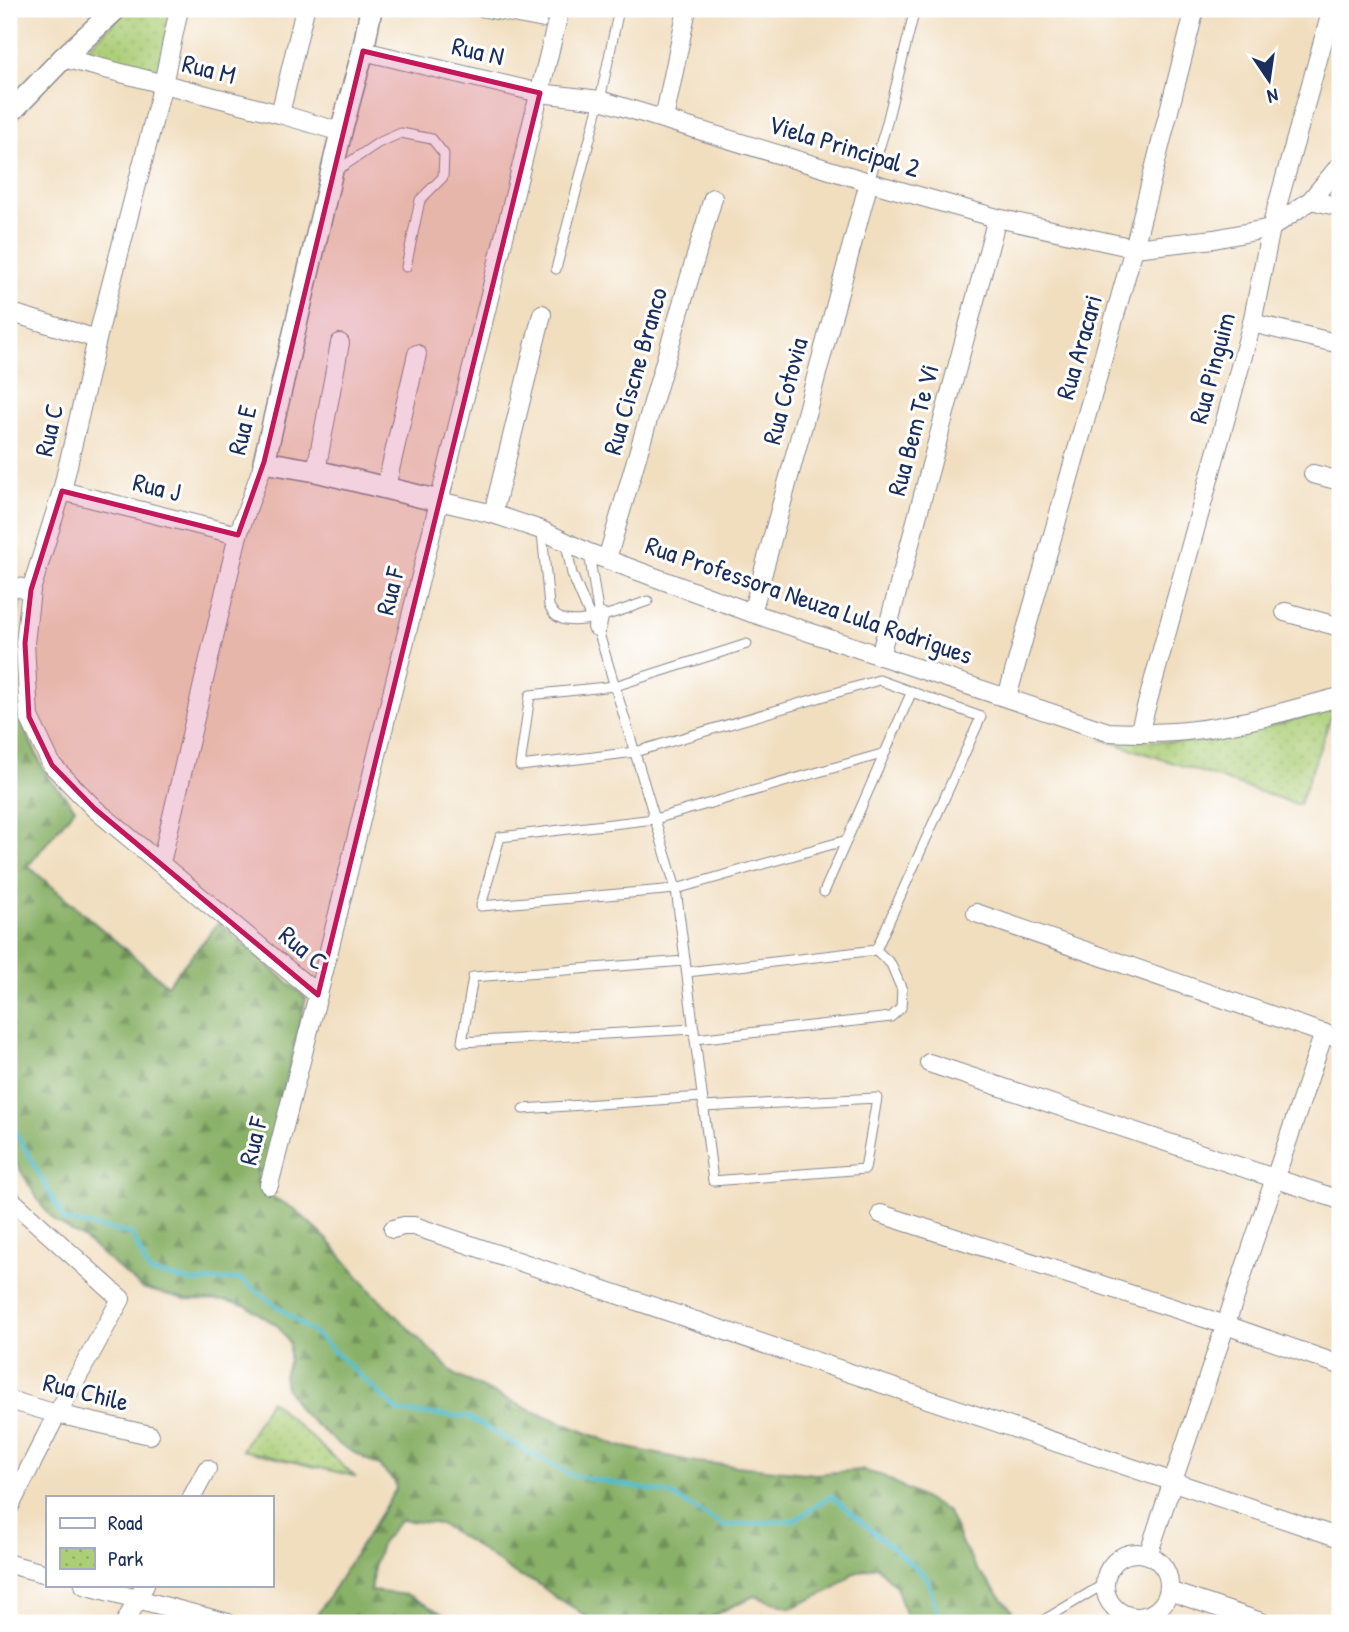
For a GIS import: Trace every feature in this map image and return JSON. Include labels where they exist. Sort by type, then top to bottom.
[{"type":"street","points":[[9,114],[63,58],[116,9]]},
{"type":"street","name":"Rua C","points":[[180,9],[97,339],[62,491],[32,590],[25,643],[29,717],[52,765],[95,809],[318,995]]},
{"type":"street","points":[[279,114],[305,9]]},
{"type":"street","name":"Rua E","points":[[161,863],[238,535],[264,462],[371,9]]},
{"type":"street","name":"Rua F","points":[[269,1185],[560,9]]},
{"type":"street","points":[[664,119],[687,9]]},
{"type":"street","name":"Rua Aracari","points":[[1007,697],[1134,248],[1195,9]]},
{"type":"street","name":"Rua Pinguim","points":[[1139,733],[1252,323],[1271,228],[1332,13]]},
{"type":"street","name":"Rua N","points":[[363,51],[540,93]]},
{"type":"street","name":"Rua M","points":[[63,58],[341,132]]},
{"type":"street","name":"Viela Principal 2","points":[[540,93],[600,100],[997,218],[1134,248],[1214,239],[1271,228]]},
{"type":"street","points":[[1271,228],[1311,200],[1340,165]]},
{"type":"street","name":"Rua Cotovia","points":[[752,613],[869,182]]},
{"type":"street","name":"Rua Ciscne Branco","points":[[607,559],[713,198]]},
{"type":"street","points":[[1311,200],[1340,207]]},
{"type":"street","name":"Rua Bem Te Vi","points":[[880,656],[997,218]]},
{"type":"street","points":[[9,312],[97,339]]},
{"type":"street","points":[[493,514],[542,314]]},
{"type":"street","points":[[1252,323],[1340,344]]},
{"type":"street","points":[[316,471],[340,343]]},
{"type":"street","points":[[386,487],[416,354]]},
{"type":"street","name":"Rua Professora Neuza Lula Rodrigues","points":[[264,462],[316,471],[493,514],[541,530],[589,553],[752,613],[1108,732],[1192,731],[1229,725],[1340,698]]},
{"type":"street","points":[[1313,474],[1340,481]]},
{"type":"street","name":"Rua J","points":[[62,491],[238,535]]},
{"type":"street","points":[[9,585],[32,590]]},
{"type":"street","points":[[1284,612],[1340,627]]},
{"type":"street","points":[[976,913],[1332,1036],[1275,1178],[1148,1555]]},
{"type":"street","points":[[929,1063],[1340,1200]]},
{"type":"street","points":[[9,1198],[121,1299],[9,1508]]},
{"type":"street","points":[[881,1214],[1226,1325],[1340,1365]]},
{"type":"street","points":[[393,1229],[414,1226],[1340,1538]]},
{"type":"street","name":"Rua Chile","points":[[9,1400],[150,1435]]},
{"type":"street","points":[[193,1496],[207,1469]]},
{"type":"street","points":[[1156,1623],[1167,1596],[1169,1580],[1158,1560],[1138,1553],[1128,1554],[1118,1558],[1106,1574],[1105,1594],[1115,1617],[1137,1618],[1148,1615],[1158,1610],[1167,1596]]},
{"type":"street","points":[[9,1564],[46,1574]]},
{"type":"street","points":[[92,1586],[141,1592],[228,1623]]},
{"type":"street","points":[[125,1623],[141,1592]]},
{"type":"street","points":[[1167,1596],[1264,1623]]},
{"type":"lane","points":[[467,9],[542,23]]},
{"type":"lane","points":[[556,269],[600,100],[619,9]]},
{"type":"lane","points":[[869,182],[886,127],[915,9]]},
{"type":"lane","points":[[331,174],[378,143],[401,133],[432,139],[444,153],[443,177],[420,200],[406,267]]},
{"type":"lane","points":[[541,530],[549,606],[554,615],[562,620],[596,621],[648,601]]},
{"type":"lane","points":[[566,541],[572,574],[596,621]]},
{"type":"lane","points":[[523,1109],[703,1102],[877,1098],[865,1169],[712,1181],[703,1102],[687,972],[676,889],[596,621],[589,553]]},
{"type":"lane","points":[[747,644],[615,687],[530,695],[520,766],[635,752],[879,680],[981,716],[876,950]]},
{"type":"lane","points":[[824,892],[912,691]]},
{"type":"lane","points":[[847,840],[676,889],[481,906],[500,837],[655,819],[885,753]]},
{"type":"lane","points":[[685,961],[473,978],[462,1042],[694,1034],[891,1017],[901,1008],[902,990],[891,964],[876,950],[687,972]]},
{"type":"lane","points":[[1039,1623],[1104,1584]]},
{"type":"highlighted area","points":[[363,51],[540,93],[318,995],[95,809],[52,765],[29,717],[25,643],[31,590],[62,491],[238,535],[264,462]]},
{"type":"green space","points":[[128,9],[176,9],[162,75],[80,55]]},
{"type":"green space","points":[[9,595],[21,598],[14,648],[18,716],[47,776],[75,808],[28,866],[167,985],[219,923],[306,998],[264,1174],[256,1169],[262,1191],[296,1210],[327,1239],[371,1291],[455,1375],[528,1409],[619,1446],[696,1462],[815,1474],[861,1470],[883,1476],[948,1512],[978,1571],[1020,1623],[908,1623],[896,1586],[876,1566],[852,1574],[834,1589],[791,1608],[754,1596],[702,1623],[593,1623],[536,1582],[518,1576],[440,1524],[400,1520],[382,1542],[370,1591],[408,1595],[443,1614],[450,1623],[312,1623],[396,1489],[395,1482],[379,1466],[338,1444],[300,1411],[286,1387],[284,1376],[289,1359],[289,1342],[279,1327],[247,1306],[227,1301],[186,1300],[142,1288],[84,1239],[56,1222],[42,1206],[9,1151]]},
{"type":"green space","points":[[1334,709],[1299,805],[1102,739],[1211,741]]},
{"type":"green space","points":[[270,1400],[354,1476],[242,1450]]},
{"type":"waterway","points":[[9,1112],[16,1132],[65,1221],[132,1234],[149,1272],[195,1282],[241,1279],[320,1338],[399,1412],[468,1417],[572,1475],[670,1494],[724,1526],[795,1520],[831,1496],[927,1577],[940,1623]]}]
